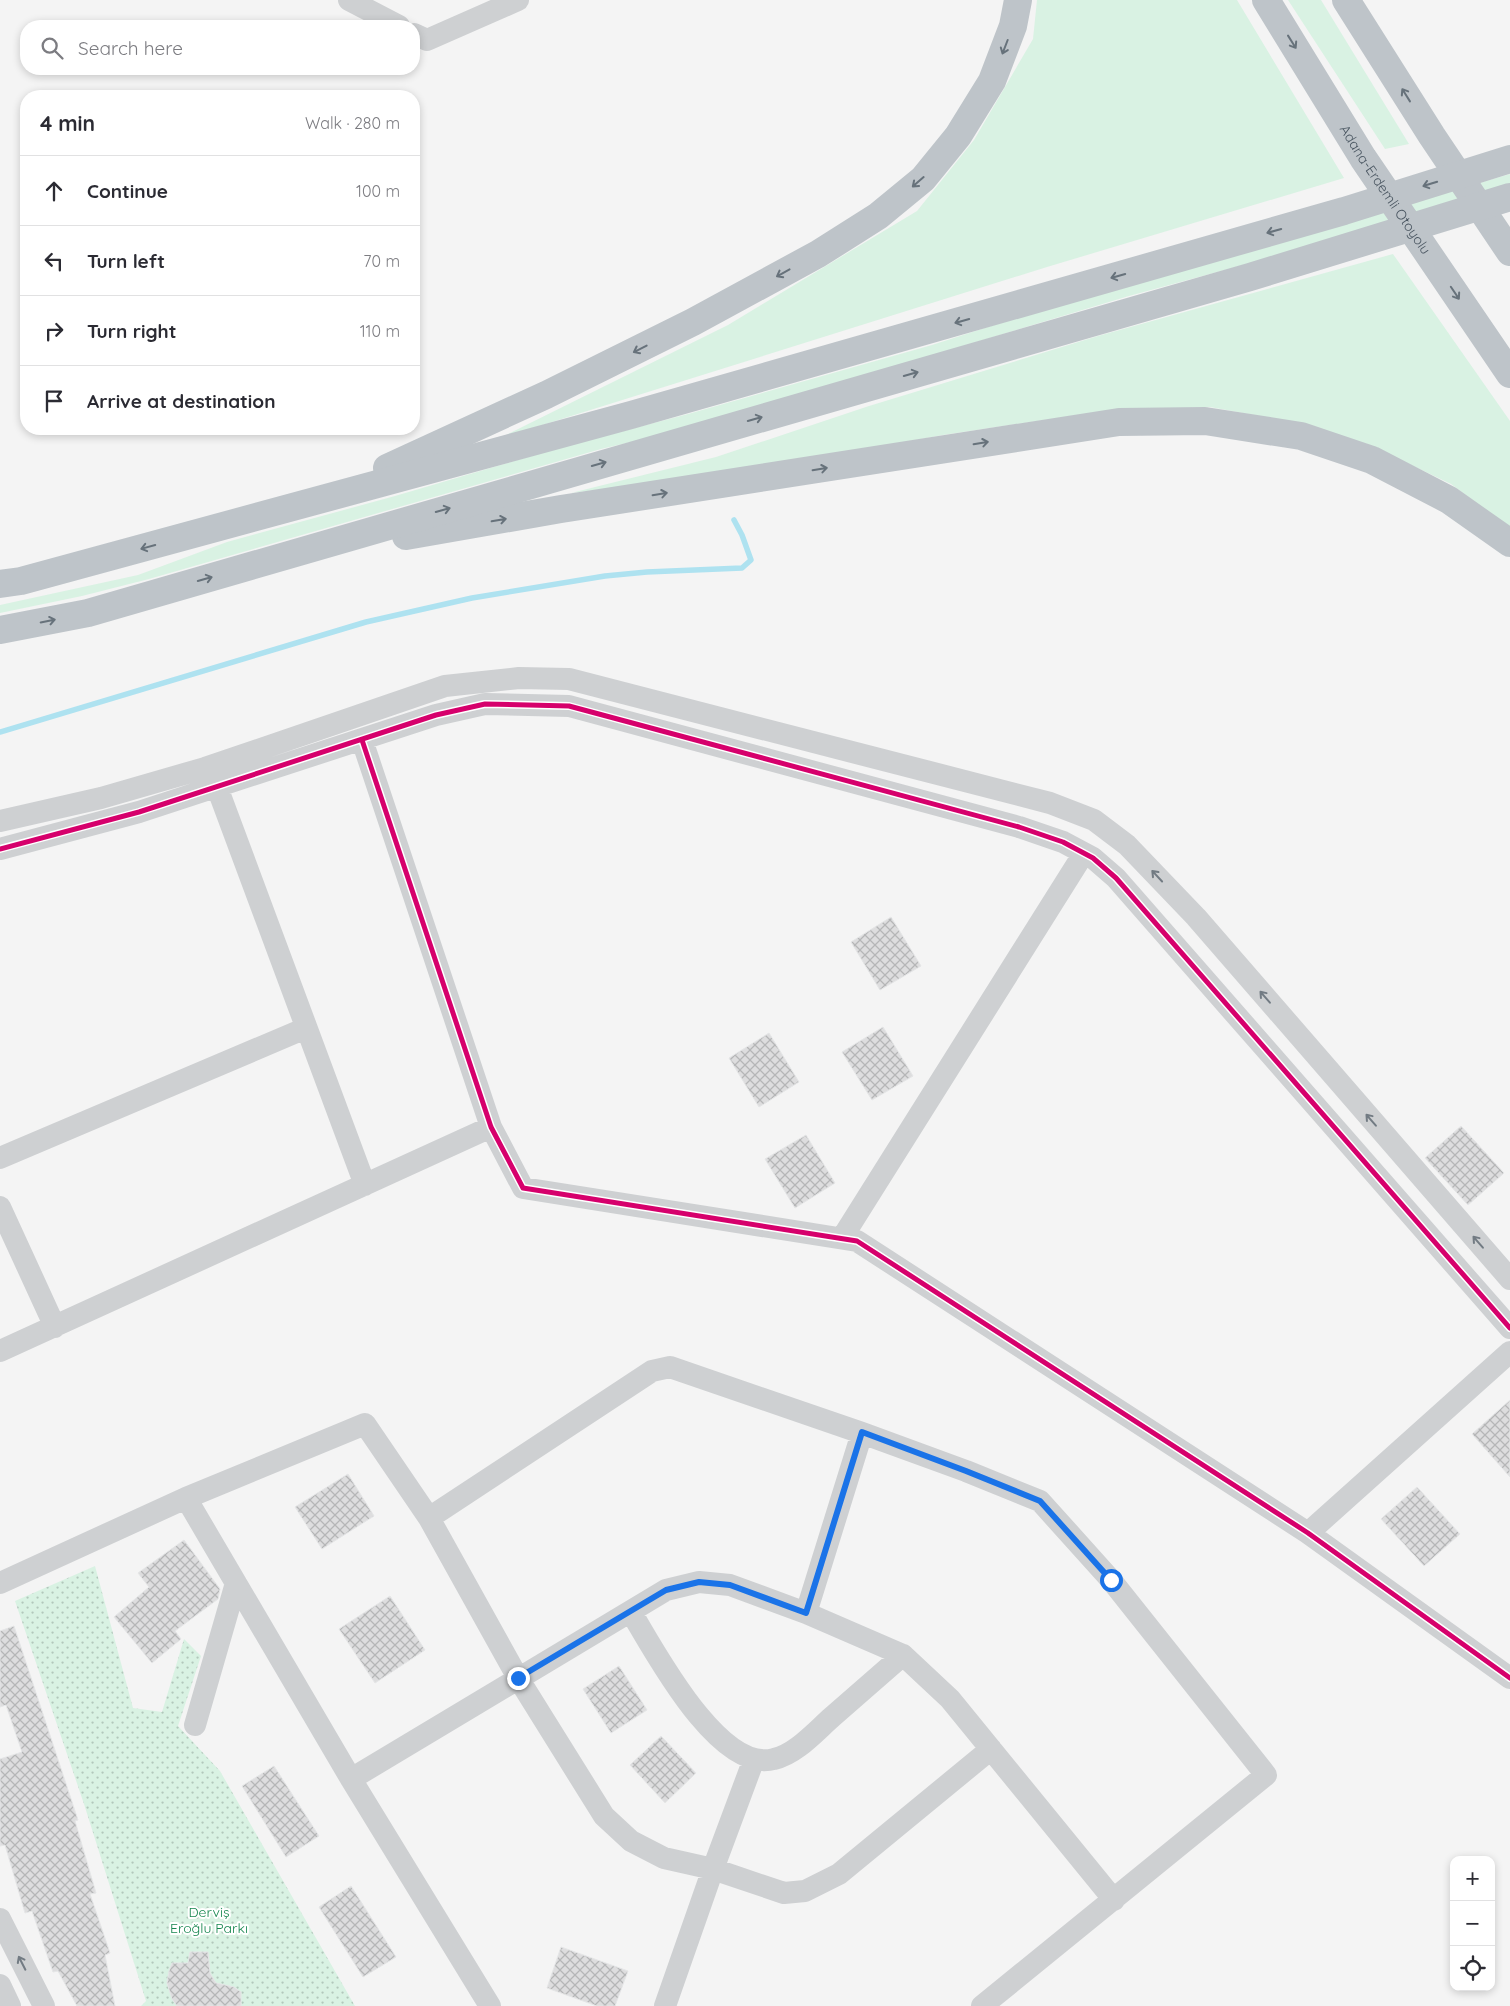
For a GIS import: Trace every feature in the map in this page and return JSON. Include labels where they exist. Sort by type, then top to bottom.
[{"type":"highway","points":[[245,521],[390,467],[546,396],[701,318],[818,254],[878,216],[923,179],[958,136],[992,81],[1013,26],[1018,0]]},
{"type":"highway","name":"Adana-Erdemli Otoyolu","points":[[1266,0],[1364,158],[1510,374]]},
{"type":"highway","points":[[1346,0],[1432,136],[1503,241]]},
{"type":"highway","points":[[0,584],[21,581],[245,521],[659,407],[1344,211],[1510,159]]},
{"type":"highway","points":[[0,630],[88,613],[1250,276],[1510,197]]},
{"type":"highway","points":[[296,553],[409,536],[561,509],[1128,421],[1205,421],[1301,436],[1372,460],[1449,500],[1510,543]]},
{"type":"street","points":[[349,0],[388,20]]},
{"type":"street","points":[[420,37],[427,40],[518,0]]},
{"type":"street","points":[[0,821],[101,798],[204,768],[445,686],[519,678],[569,679],[1050,803],[1094,820],[1127,844],[1196,918],[1510,1279]]},
{"type":"street","points":[[0,849],[139,812],[436,715],[484,704],[570,706],[1019,827],[1063,842],[1084,853],[1093,858],[1116,878],[1510,1328]]},
{"type":"street","points":[[362,740],[491,1127],[523,1188],[858,1241],[1308,1532],[1510,1678]]},
{"type":"street","points":[[217,787],[365,1185]]},
{"type":"street","points":[[842,1238],[1084,853]]},
{"type":"street","points":[[0,1158],[306,1028]]},
{"type":"street","points":[[0,1351],[491,1127]]},
{"type":"street","points":[[0,1207],[55,1327]]},
{"type":"street","points":[[1308,1532],[1510,1352]]},
{"type":"street","points":[[429,1518],[652,1371],[670,1367],[862,1432],[1040,1501],[1111,1580],[1266,1775],[982,2006]]},
{"type":"street","points":[[0,1584],[186,1498],[364,1424],[429,1518],[518,1678],[604,1816],[631,1841],[664,1858],[713,1869],[784,1893],[805,1891],[839,1874],[991,1750]]},
{"type":"street","points":[[806,1613],[862,1432]]},
{"type":"street","points":[[186,1498],[351,1779],[490,2006]]},
{"type":"street","points":[[351,1779],[666,1590],[699,1582],[730,1585],[806,1613],[903,1655],[950,1699],[1114,1900]]},
{"type":"street","points":[[194,1725],[236,1583]]},
{"type":"street","points":[[631,1612],[672,1679],[712,1733],[738,1752],[754,1759],[774,1760],[797,1748],[903,1655]]},
{"type":"street","points":[[665,2006],[754,1759]]},
{"type":"street","points":[[0,1920],[44,2006]]},
{"type":"street","points":[[0,1985],[10,2006]]},
{"type":"green space","points":[[1037,0],[1237,0],[1344,178],[1047,267],[498,439],[728,325],[917,211],[974,140],[1033,39]]},
{"type":"green space","points":[[1288,0],[1321,0],[1409,144],[1385,149]]},
{"type":"green space","points":[[1510,174],[1510,188],[1129,296],[687,429],[601,449],[149,579],[82,596],[0,613],[0,605],[138,575],[227,542],[932,345]]},
{"type":"green space","points":[[1393,254],[1510,421],[1510,528],[1451,484],[1367,444],[1304,424],[1210,407],[1098,412],[943,435],[728,474],[571,493],[716,457],[869,406],[1098,336]]},
{"type":"green space","name":"Derviş Eroğlu Parkı","points":[[95,1566],[133,1708],[162,1712],[184,1639],[201,1656],[178,1726],[220,1771],[355,2006],[141,2006],[146,2001],[84,1804],[15,1601]]},
{"type":"building","points":[[891,917],[921,966],[880,990],[851,942]]},
{"type":"building","points":[[883,1027],[913,1076],[872,1100],[842,1052]]},
{"type":"building","points":[[769,1033],[799,1082],[759,1107],[729,1058]]},
{"type":"building","points":[[1461,1126],[1504,1173],[1468,1205],[1425,1158]]},
{"type":"building","points":[[806,1135],[835,1183],[795,1208],[765,1159]]},
{"type":"building","points":[[1510,1400],[1510,1477],[1472,1434]]},
{"type":"building","points":[[348,1474],[374,1516],[322,1549],[295,1507]]},
{"type":"building","points":[[1417,1487],[1460,1534],[1424,1566],[1381,1519]]},
{"type":"building","points":[[184,1540],[220,1589],[218,1599],[175,1631],[181,1639],[152,1663],[114,1617],[149,1587],[138,1573]]},
{"type":"building","points":[[390,1596],[425,1650],[375,1683],[339,1629]]},
{"type":"building","points":[[14,1626],[78,1820],[75,1821],[96,1893],[90,1894],[110,1953],[105,1955],[115,2006],[77,2006],[58,1971],[53,1972],[32,1911],[25,1913],[5,1845],[0,1846],[0,1759],[22,1752],[6,1705],[0,1707],[0,1631]]},
{"type":"building","points":[[619,1666],[647,1710],[611,1733],[583,1689]]},
{"type":"building","points":[[661,1736],[696,1773],[665,1803],[630,1765]]},
{"type":"building","points":[[274,1766],[319,1836],[286,1857],[242,1786]]},
{"type":"building","points":[[351,1886],[396,1957],[363,1977],[319,1907]]},
{"type":"building","points":[[561,1947],[628,1971],[615,2006],[597,2006],[547,1988]]},
{"type":"building","points":[[190,1952],[208,1952],[210,1973],[216,1983],[234,1987],[241,1992],[241,2006],[177,2006],[172,1999],[167,1983],[169,1971],[172,1963],[188,1963]]},
{"type":"waterway","points":[[0,732],[366,622],[472,598],[605,576],[647,572],[742,568],[751,560],[734,520]]},
{"type":"cycle path","points":[[0,849],[139,812],[436,715],[485,704],[569,706],[1019,827],[1063,842],[1093,858],[1116,878],[1510,1328]]},
{"type":"cycle path","points":[[362,740],[491,1127],[523,1188],[857,1241],[1308,1533],[1510,1678]]},
{"type":"route","points":[[518,1678],[666,1590],[699,1582],[730,1585],[806,1613],[862,1432],[1040,1501],[1111,1580]]}]
